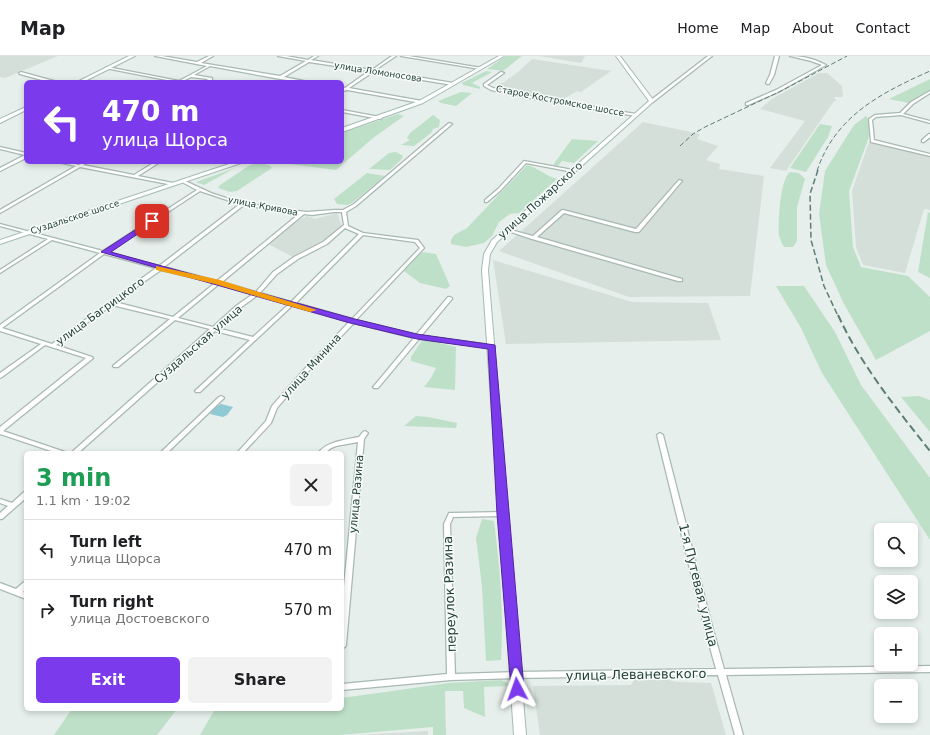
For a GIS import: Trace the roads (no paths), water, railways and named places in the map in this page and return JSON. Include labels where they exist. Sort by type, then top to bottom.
[{"type":"street","points":[[83,80],[133,56]]},
{"type":"street","points":[[157,56],[294,80]]},
{"type":"street","points":[[198,63],[211,56]]},
{"type":"street","name":"улица Ломоносова","points":[[280,56],[453,84]]},
{"type":"street","points":[[280,78],[316,56]]},
{"type":"street","points":[[344,88],[394,56]]},
{"type":"street","points":[[403,56],[480,68]]},
{"type":"street","points":[[344,129],[380,118],[421,102],[502,56]]},
{"type":"street","points":[[618,56],[652,101]]},
{"type":"street","name":"улица Пожарского","points":[[520,735],[492,347],[485,270],[486,259],[490,247],[572,171],[652,101],[710,56]]},
{"type":"street","points":[[768,82],[772,75],[776,56]]},
{"type":"street","points":[[747,104],[777,91],[824,64],[792,56]]},
{"type":"street","points":[[184,80],[211,65]]},
{"type":"street","points":[[107,68],[170,80]]},
{"type":"street","name":"Старое Костромское шоссе","points":[[502,72],[485,85],[492,89],[539,99],[636,115]]},
{"type":"street","points":[[21,73],[46,80]]},
{"type":"street","points":[[192,76],[211,79],[209,80]]},
{"type":"street","points":[[344,89],[421,102]]},
{"type":"street","points":[[901,114],[910,105],[930,92]]},
{"type":"street","points":[[0,121],[24,109]]},
{"type":"street","points":[[344,111],[380,118]]},
{"type":"street","points":[[930,122],[901,114],[871,118],[872,141],[930,155]]},
{"type":"street","points":[[198,391],[292,304],[362,234],[345,226],[344,211],[356,205],[450,124]]},
{"type":"street","points":[[923,141],[930,135]]},
{"type":"street","points":[[0,148],[24,154]]},
{"type":"street","points":[[0,170],[24,156]]},
{"type":"street","points":[[486,201],[499,190],[525,162],[572,171]]},
{"type":"street","points":[[69,164],[173,184]]},
{"type":"street","points":[[0,212],[82,164]]},
{"type":"street","points":[[135,176],[155,164]]},
{"type":"street","name":"Суздальское шоссе","points":[[0,242],[235,164]]},
{"type":"street","name":"улица Кривова","points":[[183,181],[199,190],[244,203],[302,214],[331,210],[344,211]]},
{"type":"street","points":[[534,238],[563,211],[637,231],[680,181]]},
{"type":"street","points":[[0,328],[105,252],[199,190]]},
{"type":"street","name":"улица Багрицкого","points":[[52,346],[160,268],[244,203]]},
{"type":"street","points":[[116,366],[302,214]]},
{"type":"street","points":[[0,225],[217,282],[353,321],[417,337],[492,347]]},
{"type":"street","name":"Суздальская улица","points":[[76,451],[215,328],[256,294],[275,273],[296,258],[325,243],[345,226]]},
{"type":"street","points":[[507,230],[680,280]]},
{"type":"street","name":"улица Минина","points":[[242,451],[269,422],[274,408],[310,366],[422,248],[416,241],[405,238],[362,234]]},
{"type":"street","points":[[0,272],[51,239]]},
{"type":"street","points":[[376,387],[450,298]]},
{"type":"street","points":[[112,303],[254,339]]},
{"type":"street","points":[[0,328],[44,344],[90,358],[0,431]]},
{"type":"street","name":"улица Багрицкого","points":[[0,376],[44,344]]},
{"type":"street","points":[[165,451],[221,398]]},
{"type":"street","points":[[0,431],[57,451]]},
{"type":"street","name":"1-я Путевая улица","points":[[660,435],[708,626],[739,735]]},
{"type":"street","name":"улица Разина","points":[[322,451],[324,448],[363,436],[344,625]]},
{"type":"street","points":[[0,517],[24,496]]},
{"type":"street","points":[[0,501],[13,506]]},
{"type":"street","name":"переулок Разина","points":[[451,678],[447,524],[451,515],[503,514]]},
{"type":"street","points":[[0,586],[24,595]]},
{"type":"street","points":[[17,592],[24,586]]},
{"type":"street","name":"улица Леваневского","points":[[344,687],[451,678],[516,675],[930,669]]},
{"type":"water","points":[[221,404],[233,407],[227,415],[223,417],[210,414],[214,408]]},
{"type":"railway","points":[[680,146],[693,134],[705,127],[783,90],[847,56]]},
{"type":"railway","points":[[817,171],[825,152],[835,135],[848,121],[877,98],[930,71]]},
{"type":"railway","points":[[818,170],[810,194],[811,240],[824,286],[838,316]]},
{"type":"railway","points":[[838,315],[868,369],[930,451]]}]
